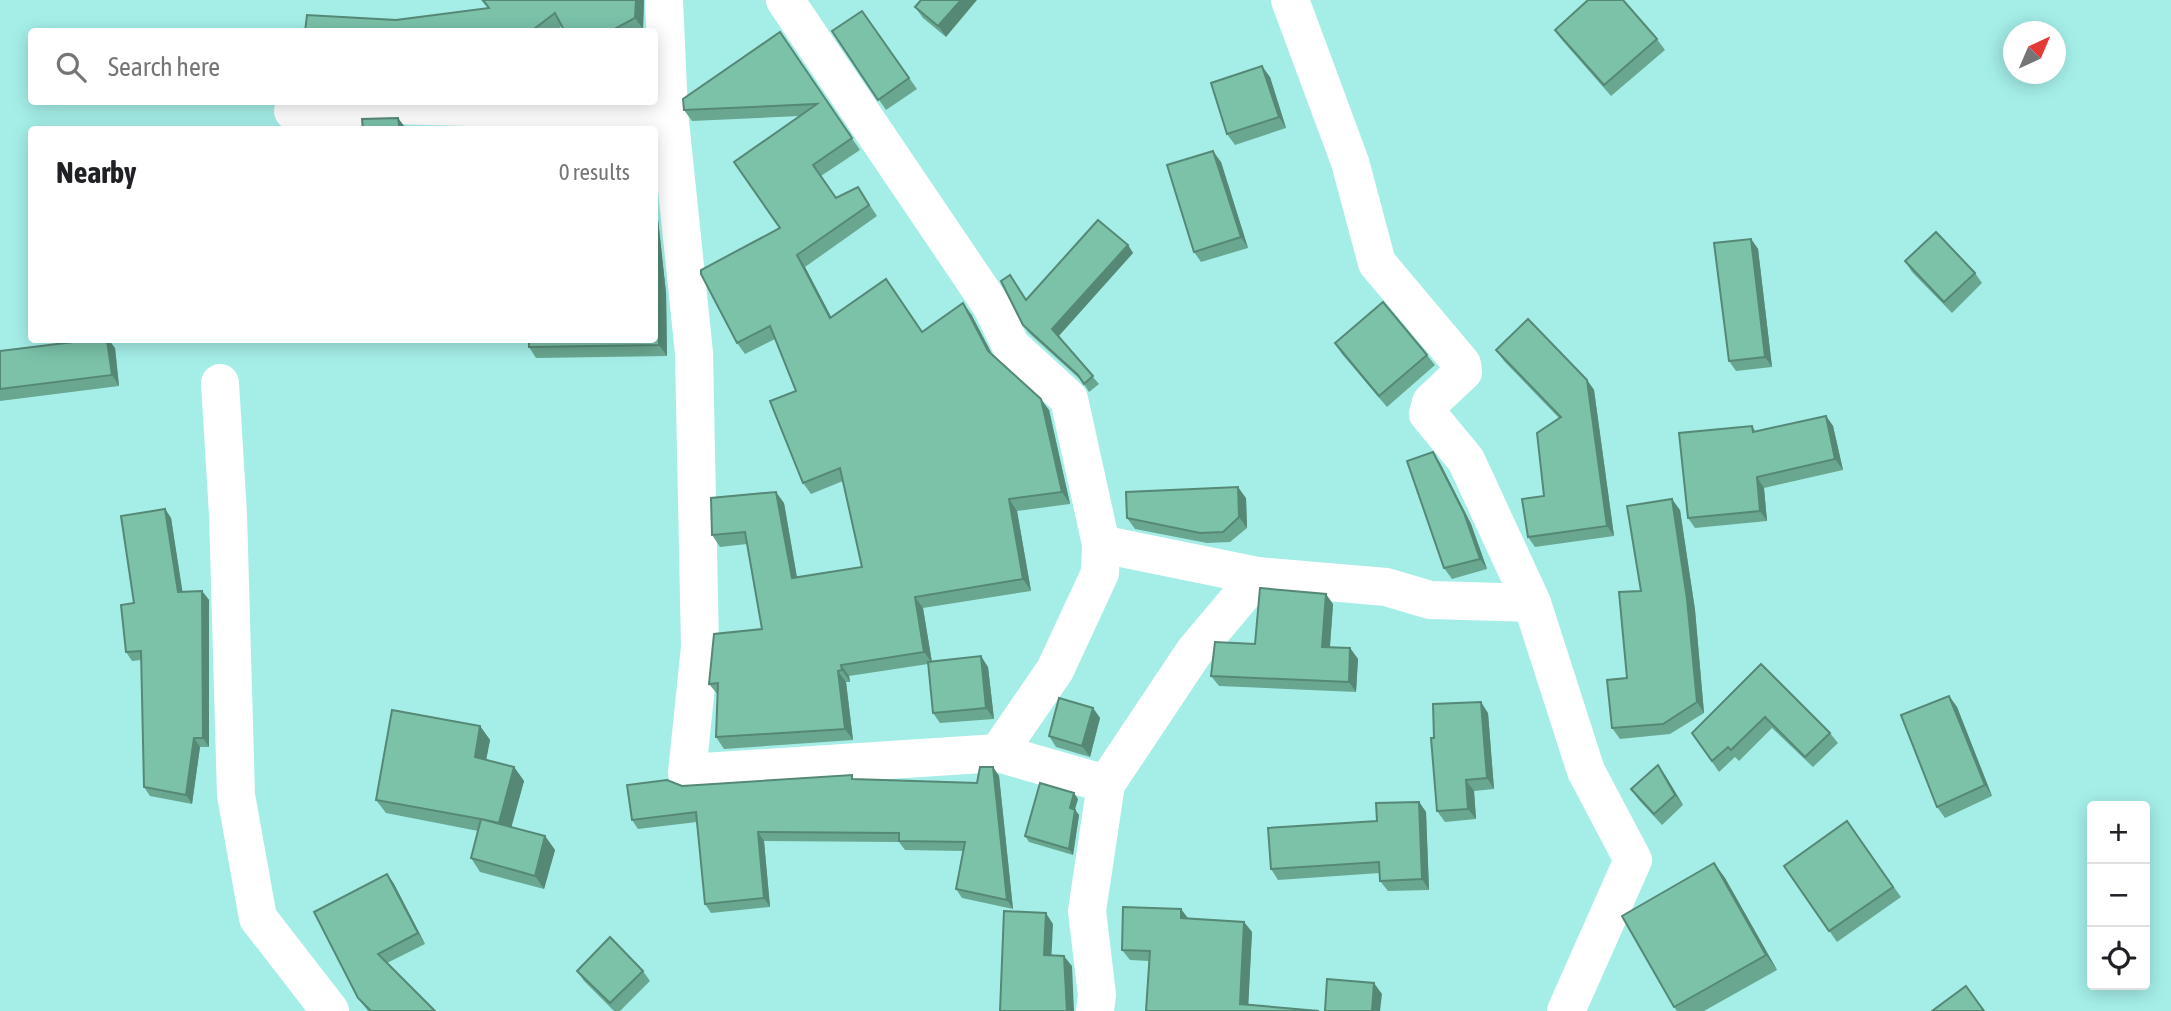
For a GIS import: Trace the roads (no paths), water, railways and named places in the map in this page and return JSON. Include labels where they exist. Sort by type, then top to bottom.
[{"type":"street","points":[[664,0],[669,112],[694,353],[700,647],[687,773],[998,753],[1106,784]]},
{"type":"street","points":[[785,0],[991,305],[1011,346],[1069,399],[1101,544],[1100,573],[1055,670],[998,753]]},
{"type":"street","points":[[1290,0],[1350,162],[1377,262],[1462,364],[1463,372],[1431,402],[1428,414],[1466,460],[1532,603],[1586,771],[1633,860],[1566,1011]]},
{"type":"street","points":[[293,111],[387,105],[669,112]]},
{"type":"street","points":[[220,383],[228,514],[236,795],[258,918],[330,1011]]},
{"type":"street","points":[[1101,544],[1258,576],[1386,587],[1430,600],[1532,603]]},
{"type":"street","points":[[1095,1011],[1097,995],[1087,912],[1106,784],[1194,652],[1258,576]]}]
